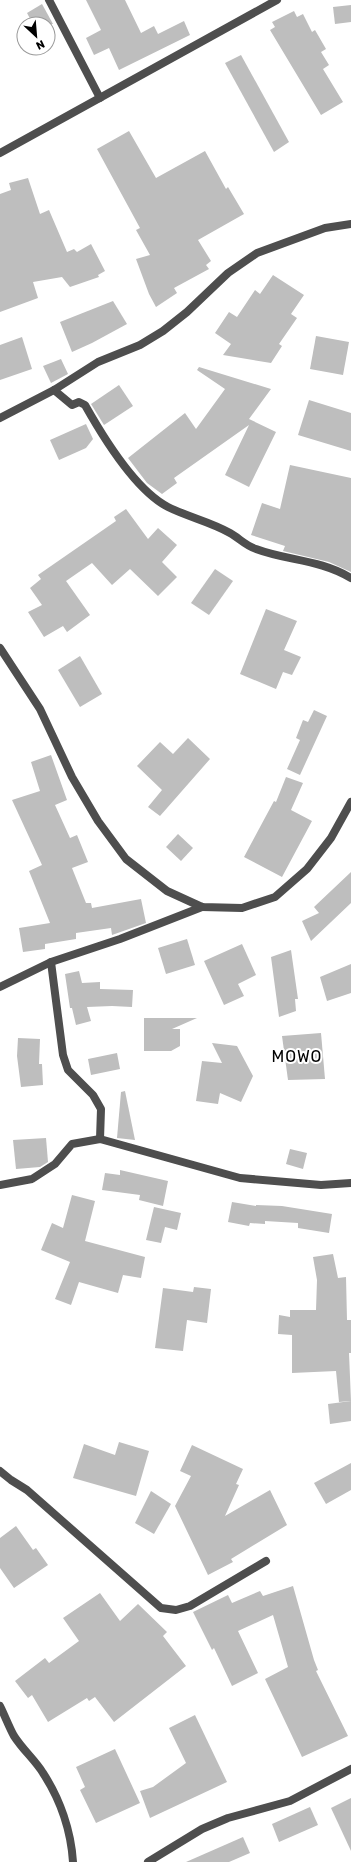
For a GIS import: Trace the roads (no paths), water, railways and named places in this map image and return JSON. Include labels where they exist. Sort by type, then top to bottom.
[{"type":"street","points":[[49,0],[100,98]]},
{"type":"street","points":[[0,153],[277,0]]},
{"type":"street","points":[[0,418],[54,390],[98,362],[140,345],[162,332],[187,312],[228,273],[257,253],[325,228],[351,224]]},
{"type":"street","points":[[54,390],[72,405],[80,402],[85,405],[131,475],[147,492],[168,507],[230,533],[242,542],[256,549],[313,562],[337,570],[351,578]]},
{"type":"street","points":[[0,648],[40,709],[72,776],[98,821],[126,859],[167,891],[202,907]]},
{"type":"street","points":[[0,987],[51,962],[120,939],[202,907],[242,908],[275,896],[307,869],[331,838],[351,802]]},
{"type":"street","points":[[51,962],[63,1055],[68,1070],[93,1095],[101,1109],[100,1139]]},
{"type":"street","points":[[0,1184],[32,1178],[55,1164],[72,1144],[100,1139],[240,1178],[321,1185],[351,1183]]},
{"type":"street","points":[[0,1471],[10,1480],[27,1490],[161,1608],[176,1610],[190,1606],[266,1561]]},
{"type":"street","points":[[0,1706],[14,1736],[42,1771],[52,1788],[66,1823],[74,1862]]},
{"type":"street","points":[[148,1862],[202,1829],[228,1818],[290,1801],[351,1769]]},
{"type":"district","name":"MOWO","points":[[297,1056]]}]
